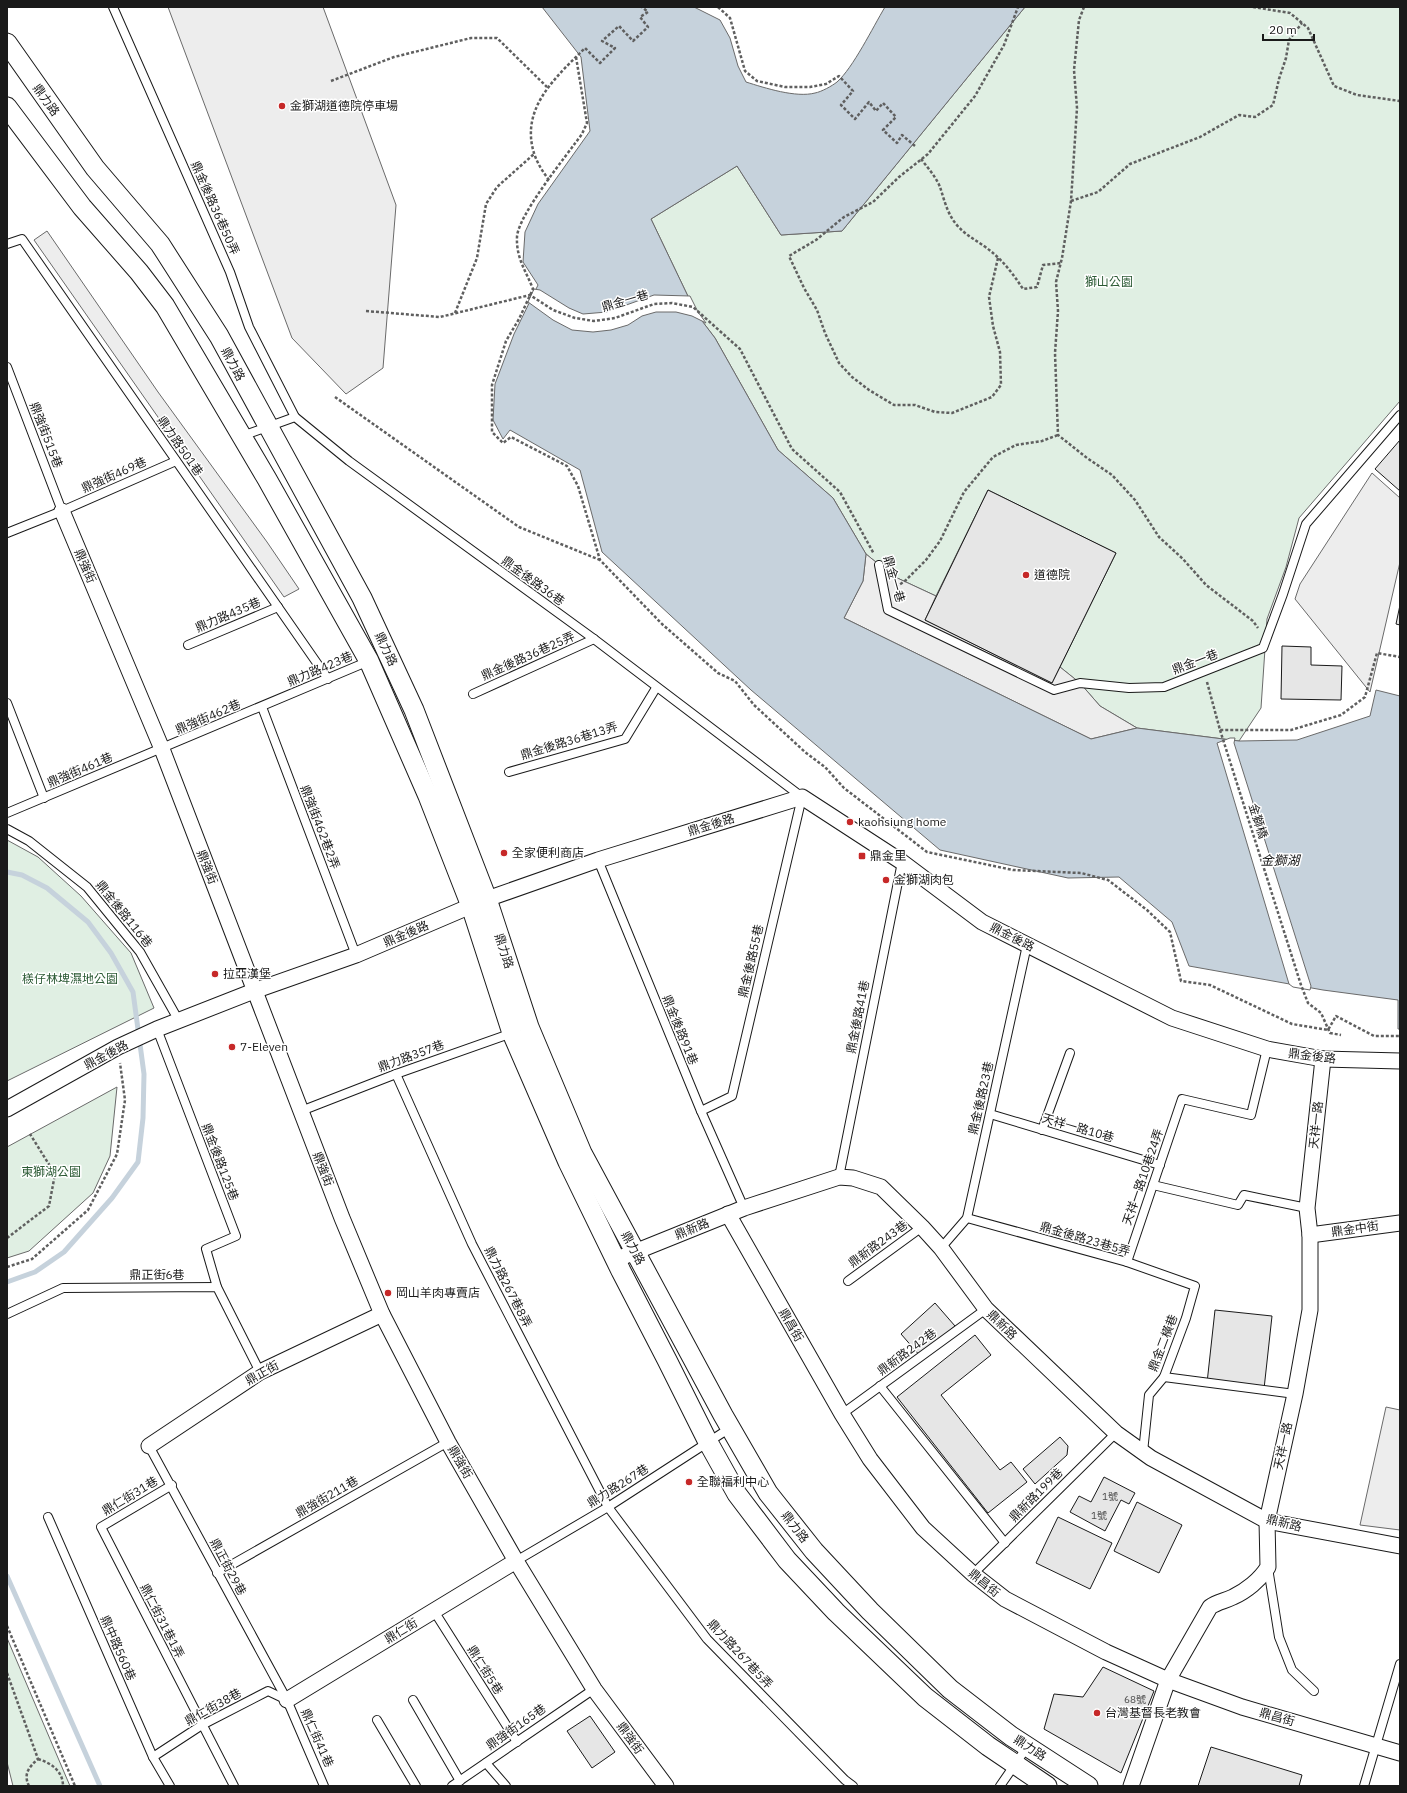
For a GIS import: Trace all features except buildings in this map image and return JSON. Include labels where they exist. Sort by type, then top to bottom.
[{"type":"street","name":"鼎力路","points":[[7,43],[96,168],[160,244],[219,336],[267,428],[362,598],[378,657]]},
{"type":"street","name":"鼎力路","points":[[7,107],[82,207],[139,272],[165,306],[242,436],[416,717],[521,1030],[568,1162],[615,1260],[708,1442],[737,1494],[787,1560],[830,1606],[925,1697],[988,1746],[1047,1786]]},
{"type":"street","name":"鼎強街","points":[[62,511],[162,748],[342,1218],[382,1314],[448,1442],[516,1561],[594,1689],[666,1786]]},
{"type":"street","name":"鼎金後路","points":[[7,1108],[118,1047],[157,1029],[254,991],[356,955],[479,902],[598,860],[802,797],[902,862],[982,922],[1172,1018],[1267,1049],[1323,1059],[1400,1061]]},
{"type":"street","name":"鼎力路","points":[[521,1030],[582,1153],[730,1428],[768,1493],[824,1562],[870,1611],[950,1689],[1027,1747],[1088,1786]]},
{"type":"street","name":"天祥一路","points":[[1268,1567],[1267,1521],[1295,1394],[1310,1310],[1310,1235],[1307,1208],[1323,1059]]},
{"type":"street","name":"鼎新路","points":[[615,1260],[744,1208],[839,1177],[854,1178],[881,1187],[941,1248],[986,1310],[1116,1433],[1151,1458],[1267,1521],[1400,1546]]},
{"type":"street","name":"鼎昌街","points":[[728,1214],[842,1414],[870,1458],[923,1528],[973,1574],[1004,1599],[1106,1652],[1168,1680],[1242,1707],[1400,1752]]},
{"type":"street","name":"鼎金中街","points":[[1310,1235],[1400,1223]]},
{"type":"street","name":"鼎正街","points":[[150,1446],[260,1372],[382,1314]]},
{"type":"street","name":"鼎仁街","points":[[287,1700],[516,1561]]},
{"type":"street","points":[[1131,1786],[1168,1680],[1210,1607],[1215,1603],[1227,1600],[1242,1592],[1254,1583],[1268,1567]]},
{"type":"lane","name":"鼎金後路36巷50弄","points":[[113,7],[230,272],[248,327],[295,418]]},
{"type":"lane","name":"鼎力路501巷","points":[[7,244],[22,239],[328,679]]},
{"type":"lane","name":"鼎強街515巷","points":[[7,367],[62,511]]},
{"type":"lane","name":"鼎金一巷","points":[[879,564],[888,610],[1054,690],[1080,683],[1129,688],[1164,687],[1263,648],[1283,594],[1306,524],[1400,415]]},
{"type":"lane","points":[[242,436],[295,418]]},
{"type":"lane","name":"鼎金後路36巷","points":[[295,418],[349,461],[594,639],[656,688],[802,797]]},
{"type":"lane","name":"鼎強街469巷","points":[[7,533],[62,511],[176,461]]},
{"type":"lane","name":"鼎力路435巷","points":[[188,645],[278,607]]},
{"type":"lane","name":"鼎金後路36巷25弄","points":[[473,694],[594,639]]},
{"type":"lane","name":"鼎力路423巷","points":[[262,707],[378,657]]},
{"type":"lane","name":"鼎金後路36巷13弄","points":[[509,772],[625,739],[656,688]]},
{"type":"lane","points":[[7,703],[44,798]]},
{"type":"lane","name":"鼎強街462巷","points":[[162,748],[262,707]]},
{"type":"lane","name":"鼎強街462巷2弄","points":[[262,707],[356,955]]},
{"type":"lane","name":"鼎強街461巷","points":[[7,813],[162,748]]},
{"type":"lane","name":"鼎金後路55巷","points":[[701,1111],[732,1096],[802,797]]},
{"type":"lane","name":"鼎金後路116巷","points":[[7,829],[29,841],[87,887],[140,952],[179,1021]]},
{"type":"lane","name":"鼎金後路91巷","points":[[598,860],[701,1111],[744,1208]]},
{"type":"lane","name":"鼎金後路41巷","points":[[839,1177],[902,862]]},
{"type":"lane","name":"鼎金後路23巷","points":[[941,1248],[967,1218],[1027,945]]},
{"type":"lane","name":"鼎金後路125巷","points":[[157,1029],[236,1236],[206,1249],[217,1287]]},
{"type":"lane","name":"鼎力路357巷","points":[[301,1111],[396,1074],[521,1030]]},
{"type":"lane","name":"天祥一路10巷24弄","points":[[1127,1262],[1182,1099],[1251,1115],[1267,1049]]},
{"type":"lane","points":[[1042,1130],[1070,1053]]},
{"type":"lane","name":"鼎力路267巷8弄","points":[[396,1074],[472,1244],[608,1507]]},
{"type":"lane","name":"天祥一路10巷","points":[[990,1114],[1160,1165]]},
{"type":"lane","points":[[1153,1185],[1238,1205],[1244,1195],[1307,1208]]},
{"type":"lane","name":"鼎金後路23巷5弄","points":[[967,1218],[1127,1262],[1195,1286]]},
{"type":"lane","name":"鼎新路243巷","points":[[848,1281],[922,1227]]},
{"type":"lane","name":"鼎金二橫巷","points":[[1143,1452],[1149,1395],[1164,1377],[1186,1318],[1195,1286]]},
{"type":"lane","points":[[217,1287],[260,1372]]},
{"type":"lane","name":"鼎正街6巷","points":[[7,1314],[63,1288],[217,1287]]},
{"type":"lane","name":"鼎新路242巷","points":[[842,1414],[986,1310]]},
{"type":"lane","points":[[1164,1377],[1295,1394]]},
{"type":"lane","points":[[880,1386],[1005,1543]]},
{"type":"lane","name":"鼎力路267巷","points":[[516,1561],[608,1507],[730,1428]]},
{"type":"lane","name":"鼎新路199巷","points":[[973,1574],[1116,1433]]},
{"type":"lane","name":"鼎強街211巷","points":[[217,1573],[448,1442]]},
{"type":"lane","name":"鼎正街29巷","points":[[150,1446],[172,1485],[217,1573],[287,1700]]},
{"type":"lane","name":"鼎仁街31巷","points":[[101,1527],[172,1485]]},
{"type":"lane","name":"鼎力路267巷5弄","points":[[608,1507],[707,1639],[853,1786]]},
{"type":"lane","name":"鼎中路560巷","points":[[48,1517],[153,1757],[170,1786]]},
{"type":"lane","name":"鼎仁街31巷1弄","points":[[101,1527],[234,1786]]},
{"type":"lane","points":[[1268,1567],[1279,1638],[1292,1670],[1314,1691]]},
{"type":"lane","name":"鼎仁街5巷","points":[[434,1611],[517,1742]]},
{"type":"lane","points":[[1364,1786],[1400,1664]]},
{"type":"lane","name":"鼎強街165巷","points":[[452,1786],[594,1689]]},
{"type":"lane","name":"鼎仁街38巷","points":[[153,1757],[202,1726],[268,1691],[287,1700]]},
{"type":"lane","name":"鼎仁街41巷","points":[[287,1700],[324,1786]]},
{"type":"lane","points":[[413,1700],[460,1781]]},
{"type":"lane","points":[[377,1720],[416,1786]]},
{"type":"lane","points":[[1000,1786],[1027,1747]]},
{"type":"lane","points":[[486,1763],[506,1786]]},
{"type":"path","points":[[549,180],[534,154],[530,132],[534,113],[544,91],[585,48],[600,63],[615,48],[602,41],[619,26],[633,41],[648,28],[640,17],[648,12],[642,7]]},
{"type":"path","points":[[718,7],[730,18],[745,71],[757,81],[785,87],[810,87],[826,84],[839,76],[853,91],[841,105],[855,119],[869,102],[876,111],[883,103],[896,117],[883,130],[897,143],[902,135],[915,146]]},
{"type":"path","points":[[998,258],[989,297],[993,326],[1000,352],[1001,385],[992,397],[952,413],[935,412],[915,404],[894,405],[858,381],[839,363],[824,334],[817,310],[789,256],[816,240],[844,217],[873,202],[899,177],[928,154],[957,121],[975,96],[1004,45],[1018,7]]},
{"type":"path","points":[[1084,7],[1079,20],[1074,70],[1077,108],[1071,201],[1061,263],[1056,282],[1058,311],[1055,353],[1058,435],[1086,458],[1112,475],[1135,500],[1159,537],[1183,559],[1206,585],[1253,621],[1266,640]]},
{"type":"path","points":[[1254,7],[1290,13],[1308,28],[1334,86],[1357,95],[1400,101]]},
{"type":"path","points":[[1071,201],[1098,192],[1130,164],[1200,138],[1239,115],[1255,117],[1273,105],[1286,58],[1289,40],[1302,23]]},
{"type":"path","points":[[331,81],[394,57],[471,38],[497,38],[548,87]]},
{"type":"path","points":[[576,57],[587,123],[582,134],[526,211],[517,236],[521,265],[533,289],[519,319],[506,341],[492,385],[492,432],[503,443],[511,437],[567,466],[578,486],[600,560]]},
{"type":"path","points":[[454,313],[477,258],[486,204],[497,187],[534,154]]},
{"type":"path","points":[[921,159],[930,170],[939,186],[944,203],[954,222],[967,236],[998,258],[1012,272],[1023,290],[1037,286],[1043,265],[1061,263]]},
{"type":"path","points":[[366,311],[440,317],[530,295]]},
{"type":"path","name":"鼎金一巷","points":[[530,295],[553,310],[575,318],[594,321],[615,318],[654,304],[672,302],[693,307],[740,349],[792,449],[840,492],[879,564]]},
{"type":"path","points":[[335,397],[519,527],[600,560],[662,624],[718,673],[735,681],[754,705],[805,752],[825,767],[844,788],[927,852],[1013,870],[1081,873],[1108,880],[1147,910],[1170,932],[1181,980],[1210,985],[1292,1024],[1328,1030],[1330,1033],[1341,1035]]},
{"type":"path","points":[[885,593],[905,581],[926,560],[940,541],[964,492],[993,457],[1016,445],[1042,441],[1058,435]]},
{"type":"path","points":[[1220,730],[1291,730],[1341,715],[1365,697],[1377,653],[1400,657]]},
{"type":"path","name":"金獅橋","points":[[1204,672],[1220,730],[1301,985],[1308,1004],[1321,1013],[1328,1030]]},
{"type":"path","points":[[1328,1030],[1336,1016],[1374,1036],[1400,1036]]},
{"type":"path","points":[[7,1267],[32,1259],[88,1210],[117,1154],[126,1100],[118,1047]]},
{"type":"path","points":[[7,1238],[49,1206],[55,1174],[30,1134]]},
{"type":"path","points":[[7,1626],[75,1786]]},
{"type":"path","points":[[7,1672],[38,1759]]},
{"type":"path","points":[[28,1786],[25,1779],[28,1767],[38,1759]]},
{"type":"path","points":[[38,1759],[47,1762],[57,1769],[63,1786]]},
{"type":"green space","name":"獅山公園","points":[[1025,7],[1400,7],[1400,401],[1299,518],[1286,567],[1267,619],[1261,708],[1239,741],[1137,728],[1100,706],[1080,683],[1060,667],[1116,553],[988,490],[936,596],[893,576],[866,554],[833,498],[778,450],[715,338],[696,313],[651,219],[737,166],[781,235],[842,231]]},
{"type":"green space","name":"檨仔林埤濕地公園","points":[[7,840],[38,857],[81,896],[131,953],[154,1008],[7,1081]]},
{"type":"green space","name":"東獅湖公園","points":[[117,1087],[110,1156],[93,1193],[29,1251],[7,1258],[7,1147]]},
{"type":"green space","points":[[7,1638],[70,1786],[13,1786],[7,1762]]},
{"type":"shaded area","name":"金獅湖道德院停車場","points":[[168,7],[323,7],[396,205],[383,368],[346,394],[292,338]]},
{"type":"shaded area","points":[[47,231],[158,392],[267,542],[299,589],[284,597],[34,240]]},
{"type":"shaded area","points":[[1372,473],[1400,498],[1400,562],[1370,692],[1295,599],[1300,584]]},
{"type":"shaded area","points":[[866,554],[893,576],[936,596],[925,620],[1052,683],[1060,667],[1080,683],[1100,706],[1137,728],[1091,739],[844,618],[863,581]]},
{"type":"shaded area","points":[[1386,1407],[1400,1410],[1400,1530],[1360,1525]]},
{"type":"water","name":"金獅湖","points":[[542,7],[694,7],[720,20],[730,38],[738,66],[746,82],[780,92],[807,94],[826,89],[843,76],[850,67],[885,7],[1025,7],[842,231],[781,235],[737,166],[651,219],[696,313],[715,338],[778,450],[833,498],[866,554],[863,581],[844,618],[1091,739],[1137,728],[1239,741],[1297,740],[1370,716],[1376,690],[1400,696],[1400,1029],[1398,1029],[1398,1000],[1323,990],[1189,966],[1172,922],[1119,877],[1068,878],[940,850],[751,690],[602,552],[580,470],[510,430],[503,439],[493,420],[495,384],[514,334],[538,285],[523,262],[525,232],[538,204],[590,131],[581,57]]},
{"type":"pier","points":[[534,289],[540,290],[569,308],[583,314],[607,312],[654,295],[690,296],[698,312],[706,323],[692,316],[676,312],[656,312],[642,316],[628,325],[611,330],[593,332],[572,330],[553,320],[528,302]]},
{"type":"pier","points":[[1230,738],[1235,738],[1234,743],[1311,986],[1310,990],[1293,987],[1289,984],[1217,743]]},
{"type":"waterway","points":[[7,872],[22,875],[47,888],[88,922],[111,953],[133,992],[144,1074],[143,1118],[138,1162],[112,1198],[64,1252],[35,1272],[7,1282]]},
{"type":"waterway","points":[[7,1576],[100,1786]]},
{"type":"place","name":"金獅湖道德院停車場","points":[[282,106]]},
{"type":"place","name":"道德院","points":[[1026,575]]},
{"type":"place","name":"kaohsiung home","points":[[850,822]]},
{"type":"place","name":"全家便利商店","points":[[504,853]]},
{"type":"place","name":"鼎金里","points":[[862,856]]},
{"type":"place","name":"金獅湖肉包","points":[[886,880]]},
{"type":"place","name":"拉亞漢堡","points":[[215,974]]},
{"type":"place","name":"7-Eleven","points":[[232,1047]]},
{"type":"place","name":"岡山羊肉專賣店","points":[[388,1293]]},
{"type":"place","name":"全聯福利中心","points":[[689,1482]]},
{"type":"place","name":"台灣基督長老教會","points":[[1097,1713]]}]
